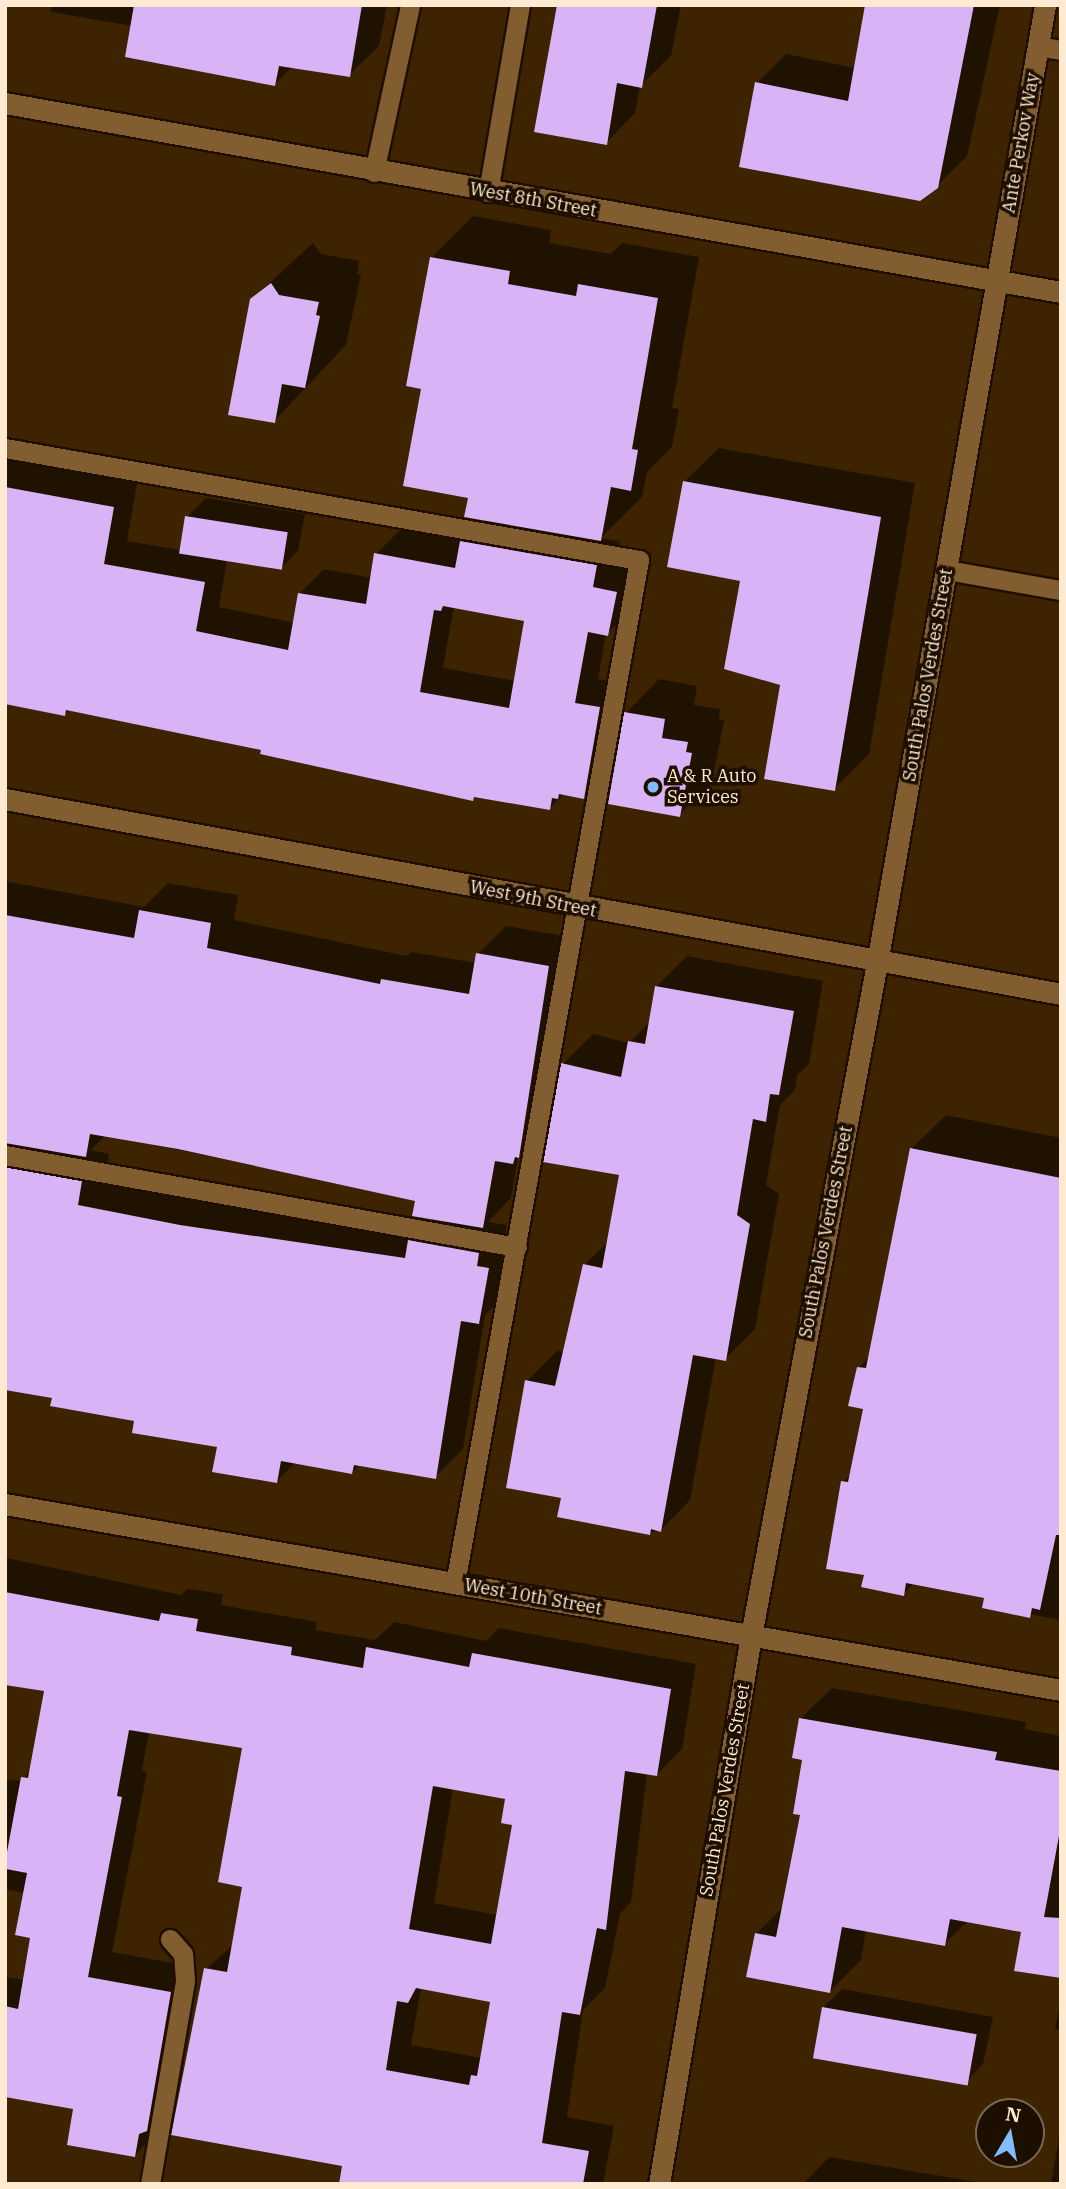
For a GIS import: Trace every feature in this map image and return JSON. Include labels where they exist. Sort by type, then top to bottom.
[{"type":"street","name":"Ante Perkov Way","points":[[997,281],[1045,5]]},
{"type":"street","name":"West 8th Street","points":[[5,103],[374,172],[1061,292]]},
{"type":"street","name":"South Palos Verdes Street","points":[[659,2184],[751,1636],[877,963],[997,281]]},
{"type":"street","name":"West 9th Street","points":[[5,799],[877,963],[1061,994]]},
{"type":"street","name":"West 10th Street","points":[[5,1504],[1061,1690]]},
{"type":"lane","points":[[374,172],[410,5]]},
{"type":"lane","points":[[488,192],[520,5]]},
{"type":"lane","points":[[1038,46],[1061,50]]},
{"type":"lane","points":[[5,448],[639,560],[455,1584]]},
{"type":"lane","points":[[947,570],[1061,590]]},
{"type":"lane","points":[[5,1155],[517,1247]]},
{"type":"lane","points":[[150,2184],[185,1981],[183,1954],[170,1939]]},
{"type":"building","points":[[134,5],[362,5],[350,77],[279,66],[275,86],[125,57]]},
{"type":"building","points":[[557,5],[657,5],[642,88],[617,83],[607,145],[534,132]]},
{"type":"building","points":[[865,5],[974,5],[938,188],[920,201],[739,167],[755,82],[848,101]]},
{"type":"building","points":[[430,257],[510,271],[508,284],[576,296],[578,284],[658,298],[632,449],[638,450],[631,491],[611,487],[601,541],[464,517],[468,498],[403,486],[421,389],[406,386]]},
{"type":"building","points":[[271,283],[279,295],[319,302],[316,315],[320,316],[305,388],[282,384],[275,423],[228,415],[250,299]]},
{"type":"building","points":[[683,481],[881,517],[835,791],[764,779],[780,685],[724,669],[740,581],[667,567]]},
{"type":"building","points":[[5,487],[114,507],[104,564],[205,582],[196,631],[288,650],[298,593],[366,604],[374,553],[455,568],[460,541],[597,565],[593,587],[617,592],[608,636],[588,632],[575,703],[600,707],[584,799],[559,794],[558,799],[552,798],[550,810],[474,797],[473,801],[260,754],[261,750],[66,710],[65,716],[5,704]],"holes":[[[443,606],[524,621],[509,708],[420,692],[434,610],[441,611]]]},
{"type":"building","points":[[185,516],[288,532],[282,570],[179,554]]},
{"type":"building","points":[[624,712],[665,719],[662,738],[688,742],[686,752],[692,753],[680,817],[608,804]]},
{"type":"building","points":[[139,910],[211,923],[207,948],[380,984],[381,979],[469,994],[476,953],[549,966],[519,1158],[515,1157],[513,1164],[495,1161],[483,1228],[412,1216],[415,1201],[178,1149],[90,1134],[86,1157],[5,1143],[5,915],[134,938]]},
{"type":"building","points":[[655,986],[794,1011],[779,1095],[770,1094],[766,1122],[753,1119],[737,1215],[750,1224],[726,1361],[693,1355],[661,1532],[651,1529],[650,1535],[557,1517],[561,1498],[506,1488],[525,1380],[555,1386],[583,1264],[602,1268],[619,1175],[543,1162],[561,1063],[621,1077],[628,1041],[645,1044]]},
{"type":"building","points":[[910,1148],[1061,1178],[1061,1535],[1056,1535],[1040,1610],[1032,1608],[1030,1618],[982,1608],[984,1598],[906,1583],[904,1596],[861,1587],[864,1575],[826,1569],[841,1481],[848,1482],[863,1409],[848,1406],[857,1367],[866,1368]]},
{"type":"building","points":[[5,1167],[82,1181],[78,1205],[180,1225],[405,1258],[408,1240],[479,1253],[477,1266],[489,1268],[479,1324],[461,1321],[436,1479],[354,1465],[352,1474],[281,1461],[277,1483],[212,1472],[217,1447],[132,1433],[134,1421],[50,1406],[52,1398],[5,1390]]},
{"type":"building","points":[[5,1592],[159,1621],[161,1613],[198,1619],[196,1631],[292,1647],[291,1655],[363,1668],[366,1647],[469,1667],[472,1653],[671,1689],[657,1776],[625,1771],[606,1930],[597,1928],[580,2015],[562,2012],[542,2143],[589,2151],[583,2184],[339,2184],[342,2166],[171,2135],[204,1968],[227,1972],[242,1887],[218,1882],[242,1748],[129,1730],[117,1796],[122,1797],[88,1977],[171,1992],[147,2131],[139,2134],[135,2157],[67,2145],[73,2109],[5,2097],[5,2006],[18,2009],[30,1938],[15,1935],[27,1873],[6,1869],[7,1852],[21,1777],[28,1778],[44,1691],[5,1685]],"holes":[[[433,1786],[505,1799],[501,1823],[512,1825],[491,1944],[409,1929]],[[416,1988],[490,2002],[477,2076],[471,2075],[469,2085],[386,2070],[397,2001],[408,2003]]]},
{"type":"building","points":[[799,1718],[997,1752],[995,1760],[1061,1771],[1061,1825],[1044,1917],[1061,1918],[1061,1978],[1014,1971],[1021,1932],[950,1919],[945,1946],[842,1927],[830,1993],[746,1977],[755,1933],[776,1937],[800,1815],[793,1814],[802,1760],[792,1758]]},
{"type":"building","points":[[822,2007],[977,2034],[968,2085],[813,2058]]},
{"type":"place","name":"A & R Auto Services","points":[[653,787]]}]
